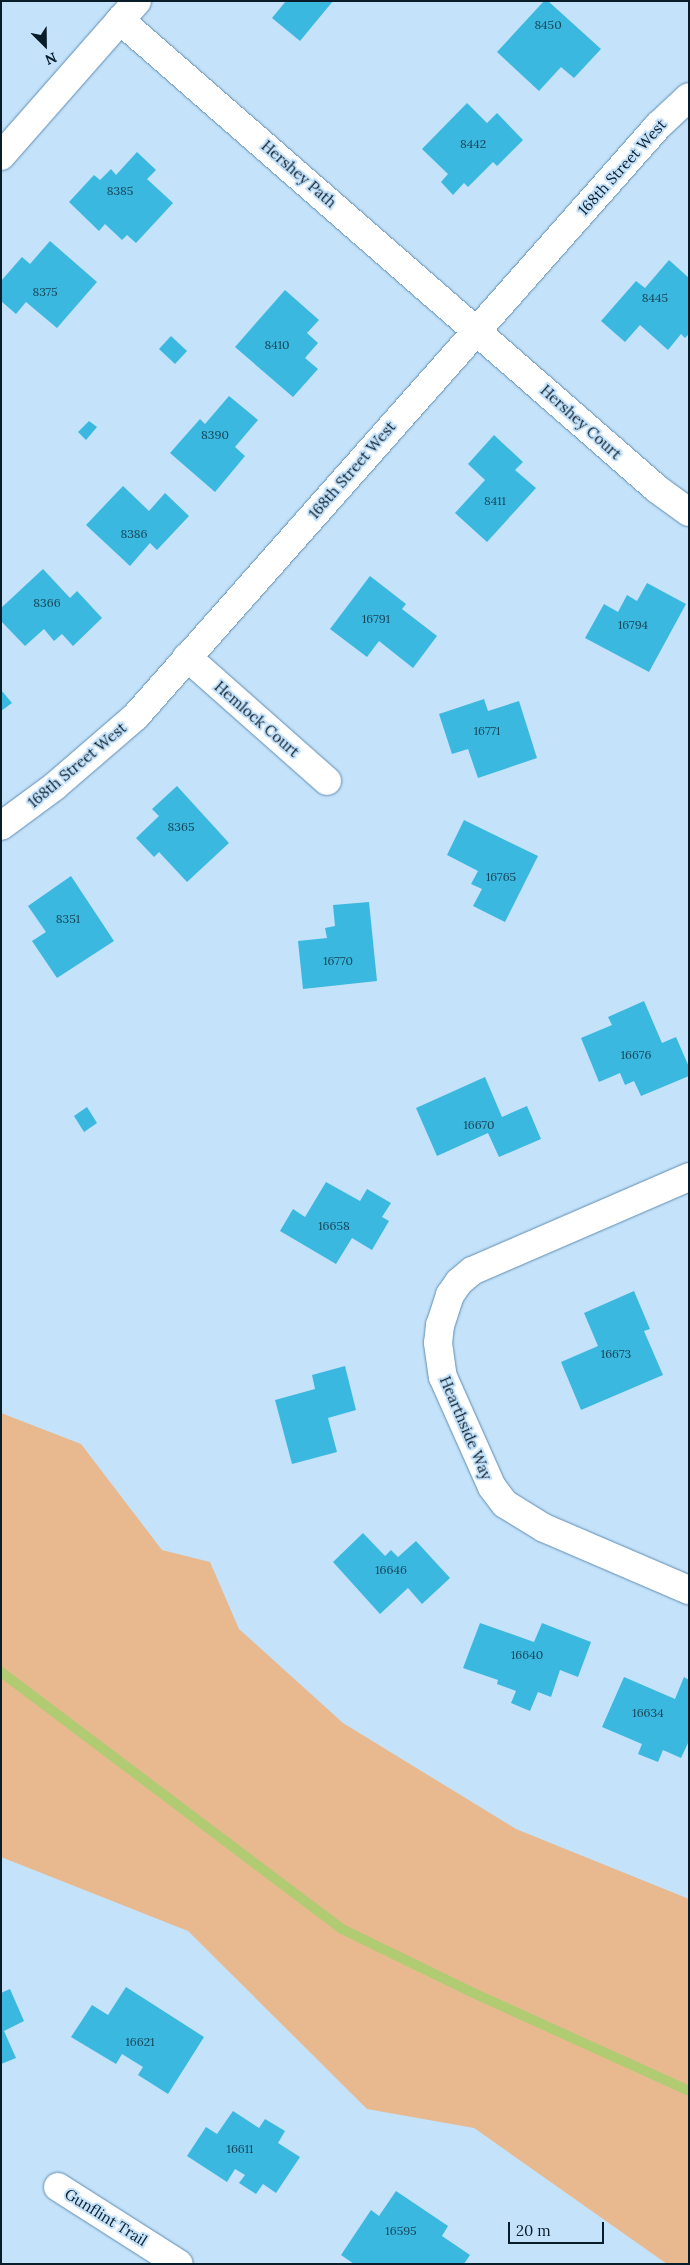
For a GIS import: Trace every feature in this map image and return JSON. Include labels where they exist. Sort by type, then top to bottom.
[{"type":"street","points":[[1,156],[129,11]]},
{"type":"street","name":"Hershey Path","points":[[129,11],[476,329]]},
{"type":"street","name":"168th Street West","points":[[1,826],[55,786],[136,716],[476,329],[658,126],[689,97]]},
{"type":"street","name":"Hershey Court","points":[[476,329],[658,489],[689,512]]},
{"type":"street","name":"Hemlock Court","points":[[187,657],[327,781]]},
{"type":"street","name":"Hearthside Way","points":[[689,1177],[472,1271],[450,1295],[440,1324],[438,1343],[443,1377],[492,1487],[505,1504],[544,1528],[689,1590]]},
{"type":"street","name":"Gunflint Trail","points":[[58,2187],[179,2264]]},
{"type":"shaded area","points":[[1,1413],[81,1444],[162,1550],[210,1562],[239,1629],[343,1723],[516,1829],[689,1899],[689,2264],[667,2264],[474,2128],[367,2109],[188,1931],[1,1857]]},
{"type":"building","points":[[286,1],[333,1],[300,41],[272,18]]},
{"type":"building","points":[[544,1],[548,1],[601,49],[574,78],[561,67],[539,91],[497,52]]},
{"type":"building","points":[[467,103],[487,123],[497,113],[523,140],[497,166],[493,162],[468,187],[464,183],[453,195],[441,182],[448,174],[422,149]]},
{"type":"building","points":[[137,152],[156,170],[147,179],[173,203],[136,243],[127,235],[122,240],[105,224],[99,231],[69,202],[94,175],[100,180],[111,169],[116,175]]},
{"type":"building","points":[[50,241],[97,282],[57,328],[26,302],[16,314],[1,301],[1,281],[22,257],[30,264]]},
{"type":"building","points":[[669,260],[689,278],[689,334],[685,338],[681,334],[668,350],[640,325],[625,342],[601,321],[636,281],[645,288]]},
{"type":"building","points":[[285,290],[319,320],[307,333],[318,343],[305,358],[318,369],[293,397],[235,347]]},
{"type":"building","points":[[171,336],[187,351],[175,364],[159,349]]},
{"type":"building","points":[[229,396],[258,420],[235,447],[245,456],[215,492],[170,453],[200,419],[205,424]]},
{"type":"building","points":[[89,421],[97,427],[86,440],[78,432]]},
{"type":"building","points":[[494,435],[523,462],[515,470],[536,488],[487,542],[455,513],[485,480],[468,464]]},
{"type":"building","points":[[123,486],[149,511],[165,493],[189,516],[157,550],[150,543],[130,566],[86,525]]},
{"type":"building","points":[[43,569],[70,598],[77,591],[102,618],[73,646],[62,634],[54,641],[44,629],[25,646],[1,621],[1,608]]},
{"type":"building","points":[[370,576],[406,604],[402,609],[437,636],[413,668],[379,641],[367,657],[330,629]]},
{"type":"building","points":[[647,583],[686,604],[649,672],[585,638],[604,604],[618,612],[627,595],[637,601]]},
{"type":"building","points":[[1,690],[12,703],[1,711]]},
{"type":"building","points":[[484,699],[488,711],[519,701],[537,758],[478,778],[468,749],[452,754],[439,714]]},
{"type":"building","points":[[177,786],[229,843],[187,882],[159,852],[154,857],[136,838],[159,816],[152,809]]},
{"type":"building","points":[[464,820],[538,856],[505,922],[473,906],[482,889],[471,884],[478,871],[447,855]]},
{"type":"building","points":[[71,876],[114,941],[57,978],[32,941],[46,932],[28,906]]},
{"type":"building","points":[[369,902],[377,981],[303,989],[298,941],[327,938],[325,928],[335,926],[333,905]]},
{"type":"building","points":[[644,1001],[662,1043],[676,1037],[689,1067],[689,1076],[641,1096],[634,1081],[625,1085],[620,1073],[599,1082],[581,1038],[612,1025],[608,1017]]},
{"type":"building","points":[[485,1077],[502,1117],[527,1106],[541,1139],[499,1157],[488,1133],[437,1156],[416,1108]]},
{"type":"building","points":[[87,1107],[97,1123],[84,1132],[74,1116]]},
{"type":"building","points":[[326,1182],[360,1201],[367,1189],[391,1203],[382,1217],[389,1221],[372,1250],[352,1238],[336,1264],[280,1231],[293,1209],[305,1217]]},
{"type":"building","points":[[634,1291],[650,1329],[644,1331],[663,1375],[581,1410],[561,1362],[598,1346],[584,1313]]},
{"type":"building","points":[[345,1366],[356,1410],[328,1418],[337,1452],[292,1464],[275,1400],[315,1389],[312,1375]]},
{"type":"building","points":[[363,1533],[385,1556],[391,1550],[398,1557],[416,1541],[450,1578],[422,1604],[408,1588],[380,1614],[333,1562]]},
{"type":"building","points":[[480,1623],[534,1642],[542,1623],[591,1642],[578,1677],[560,1670],[551,1697],[538,1692],[530,1711],[511,1703],[516,1691],[497,1684],[498,1680],[463,1668]]},
{"type":"building","points":[[624,1677],[675,1699],[684,1677],[689,1680],[689,1741],[681,1758],[663,1750],[658,1762],[638,1754],[642,1744],[602,1727]]},
{"type":"building","points":[[126,1987],[204,2037],[168,2094],[138,2075],[143,2067],[122,2054],[116,2064],[71,2037],[92,2005],[108,2015]]},
{"type":"building","points":[[10,1989],[24,2021],[4,2031],[16,2058],[1,2064],[1,1993]]},
{"type":"building","points":[[233,2111],[259,2128],[265,2119],[285,2131],[278,2143],[300,2157],[276,2193],[263,2184],[256,2194],[239,2183],[245,2175],[235,2169],[227,2182],[187,2156],[206,2127],[217,2134]]},
{"type":"building","points":[[396,2191],[448,2226],[442,2236],[470,2255],[464,2264],[354,2264],[341,2255],[371,2210],[379,2216]]},
{"type":"waterway","points":[[1,1672],[342,1929],[469,1991],[689,2091]]}]
